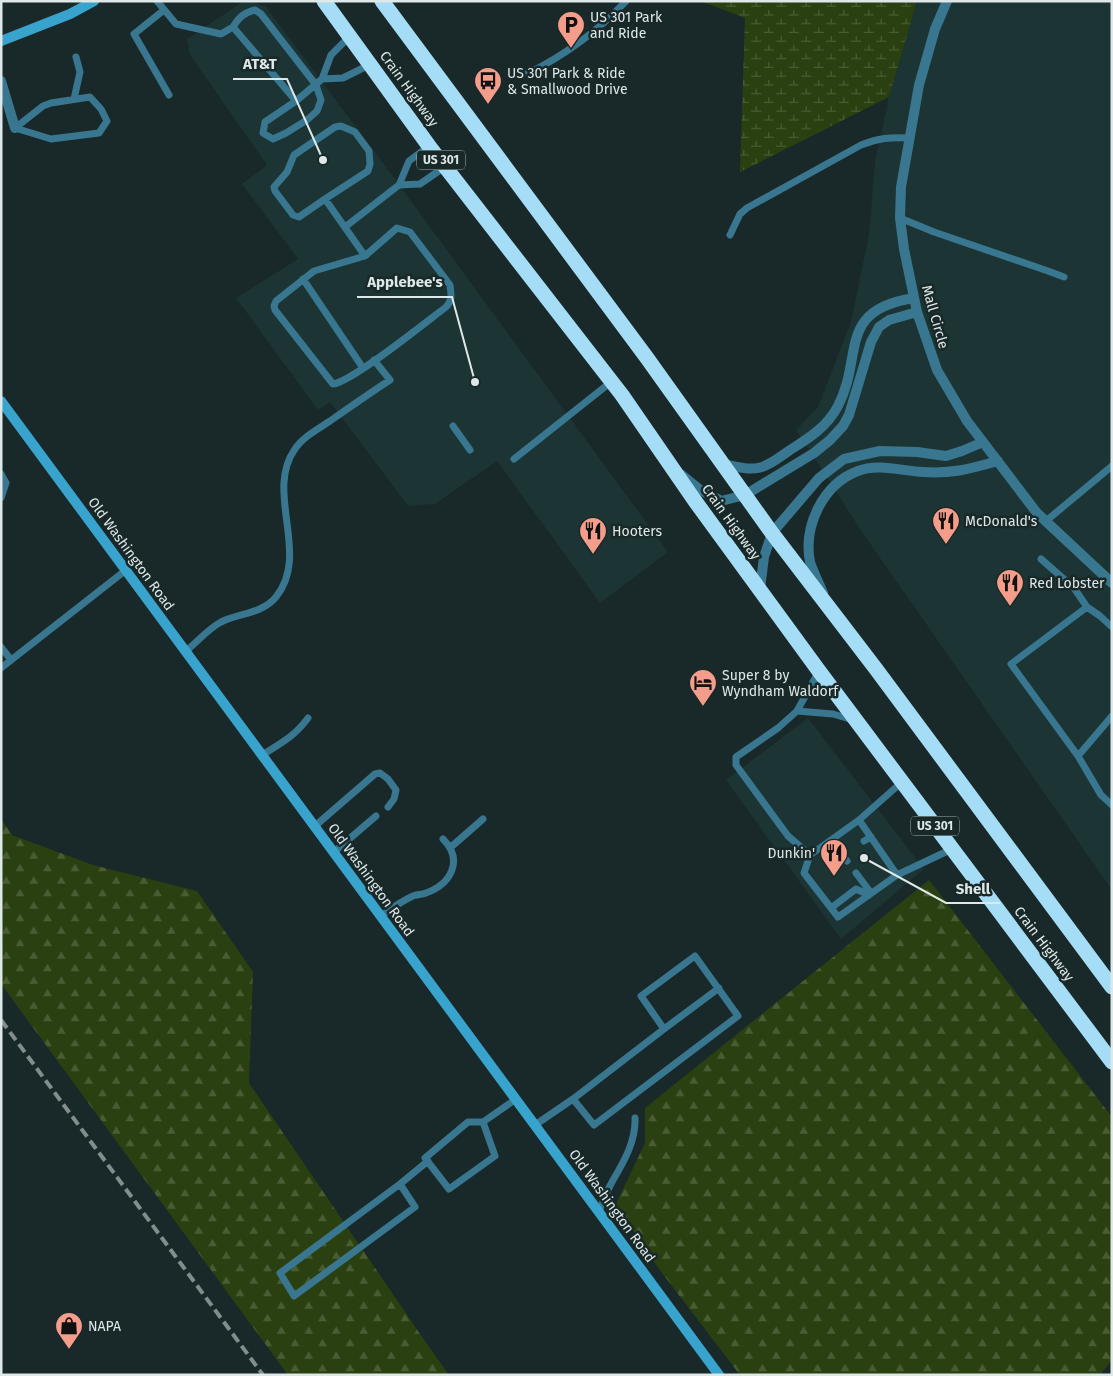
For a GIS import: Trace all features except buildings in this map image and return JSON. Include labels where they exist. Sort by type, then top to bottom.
[{"type":"highway","name":"Crain Highway","points":[[324,1],[429,146],[611,382],[819,671],[1112,1062]]},
{"type":"highway","name":"Crain Highway","points":[[382,1],[648,358],[772,533],[1112,986]]},
{"type":"main road","points":[[1,42],[70,14],[94,1]]},
{"type":"main road","name":"Old Washington Road","points":[[2,405],[186,651],[720,1375]]},
{"type":"street","name":"Mall Circle","points":[[947,1],[935,29],[919,85],[902,187],[900,218],[904,249],[917,312],[937,370],[967,421],[1037,513],[1112,583]]},
{"type":"street","points":[[1,81],[15,128]]},
{"type":"street","points":[[723,464],[744,469],[766,467],[819,431],[837,407],[845,388],[856,337],[865,320],[878,308],[894,301],[914,298]]},
{"type":"street","points":[[669,463],[699,489],[721,501],[746,496],[814,453],[835,434],[852,410],[871,342],[879,327],[888,320],[917,312]]},
{"type":"street","points":[[760,589],[764,557],[772,533],[819,478],[844,459],[880,451],[917,452],[946,456],[962,452],[983,442]]},
{"type":"street","points":[[830,608],[810,562],[809,545],[812,522],[818,507],[830,489],[859,470],[881,468],[921,472],[963,471],[998,460]]},
{"type":"lane","points":[[157,1],[176,24],[221,34],[233,27],[239,17],[246,12],[255,10],[261,14],[319,82],[321,100],[317,111],[307,120],[273,139],[263,133],[264,122],[296,101],[319,82],[331,55],[350,36]]},
{"type":"lane","points":[[527,74],[553,61],[584,38],[626,1]]},
{"type":"lane","points":[[164,10],[134,34],[169,94]]},
{"type":"lane","points":[[233,27],[296,101]]},
{"type":"lane","points":[[74,99],[80,72],[76,57]]},
{"type":"lane","points":[[319,82],[343,78],[370,64]]},
{"type":"lane","points":[[90,97],[101,109],[107,121],[99,134],[51,139],[15,128],[43,106],[90,97]]},
{"type":"lane","points":[[335,127],[346,127],[355,132],[369,151],[370,164],[368,171],[325,199],[299,217],[293,215],[274,187],[287,172],[294,155],[335,127]]},
{"type":"lane","points":[[730,235],[740,214],[748,208],[861,145],[875,139],[889,137],[909,138]]},
{"type":"lane","points":[[345,227],[400,185],[409,161],[429,146]]},
{"type":"lane","points":[[400,185],[420,184],[446,166]]},
{"type":"lane","points":[[325,199],[365,256]]},
{"type":"lane","points":[[900,218],[934,232],[1064,277]]},
{"type":"lane","points":[[397,228],[410,232],[450,285],[452,296],[450,303],[446,307],[363,368],[333,384],[275,310],[276,301],[303,279],[314,271],[365,256],[397,228]]},
{"type":"lane","points":[[303,279],[363,368]]},
{"type":"lane","points":[[186,651],[223,621],[259,609],[270,603],[281,589],[287,572],[289,548],[283,485],[286,467],[291,455],[299,444],[390,380],[374,360]]},
{"type":"lane","points":[[514,459],[611,382]]},
{"type":"lane","points":[[453,426],[470,450]]},
{"type":"lane","points":[[1046,521],[1112,466]]},
{"type":"lane","points":[[1,474],[6,483],[1,498]]},
{"type":"lane","points":[[1040,559],[1074,588],[1087,606],[1112,627]]},
{"type":"lane","points":[[1,668],[126,570]]},
{"type":"lane","points":[[1087,606],[1011,664],[1078,756],[1101,795],[1112,805]]},
{"type":"lane","points":[[1,648],[11,660]]},
{"type":"lane","points":[[810,855],[788,836],[735,761],[736,757],[778,728],[797,711],[819,671]]},
{"type":"lane","points":[[797,711],[833,714],[857,722]]},
{"type":"lane","points":[[1078,756],[1112,716]]},
{"type":"lane","points":[[262,754],[284,743],[293,736],[308,718]]},
{"type":"lane","points":[[315,826],[375,774],[380,773],[384,776],[396,790],[394,799],[388,807]]},
{"type":"lane","points":[[902,782],[859,820],[810,855],[804,874],[838,916],[897,875],[953,849]]},
{"type":"lane","points":[[334,852],[376,816]]},
{"type":"lane","points":[[451,847],[483,819]]},
{"type":"lane","points":[[859,820],[868,839],[885,863],[897,875]]},
{"type":"lane","points":[[381,916],[413,896],[424,894],[446,882],[452,870],[454,858],[451,847],[443,839]]},
{"type":"lane","points":[[831,840],[845,858],[851,850]]},
{"type":"lane","points":[[856,873],[870,894]]},
{"type":"lane","points":[[831,908],[856,889],[870,894]]},
{"type":"lane","points":[[573,1099],[594,1124],[738,1016],[695,956],[641,996],[664,1029]]},
{"type":"lane","points":[[536,1125],[719,988]]},
{"type":"lane","points":[[483,1122],[495,1156],[449,1188],[425,1158],[468,1122],[483,1122],[516,1099]]},
{"type":"lane","points":[[599,1212],[628,1152],[635,1126],[635,1118]]},
{"type":"lane","points":[[400,1184],[415,1207],[294,1296],[280,1273],[428,1161]]},
{"type":"shaded area","points":[[244,1],[251,1],[266,7],[392,175],[668,552],[600,603],[497,461],[435,504],[408,506],[330,402],[318,410],[236,298],[298,259],[242,184],[267,165],[190,55],[187,39]]},
{"type":"shaded area","points":[[917,1],[1112,1],[1112,890],[864,535],[796,430],[818,407],[851,322],[869,234],[875,162],[889,97]]},
{"type":"shaded area","points":[[808,718],[924,869],[841,939],[726,780]]},
{"type":"green space","points":[[701,1],[917,1],[889,97],[740,172],[745,18]]},
{"type":"green space","points":[[1,819],[12,835],[93,865],[197,891],[253,972],[249,1083],[449,1375],[288,1375],[1,984]]},
{"type":"green space","points":[[929,880],[1112,1117],[1112,1360],[1100,1375],[740,1375],[662,1273],[615,1206],[645,1143],[645,1108]]},
{"type":"railway","points":[[1,1020],[263,1375]]},
{"type":"place","name":"US 301 Park and Ride","points":[[571,49]]},
{"type":"place","name":"US 301 Park & Ride & Smallwood Drive","points":[[488,105]]},
{"type":"place","name":"AT&T","points":[[323,160]]},
{"type":"place","name":"Applebee's","points":[[475,382]]},
{"type":"place","name":"McDonald's","points":[[946,545]]},
{"type":"place","name":"Hooters","points":[[593,555]]},
{"type":"place","name":"Red Lobster","points":[[1010,607]]},
{"type":"place","name":"Super 8 by Wyndham Waldorf","points":[[703,707]]},
{"type":"place","name":"Shell","points":[[864,858]]},
{"type":"place","name":"Dunkin'","points":[[834,877]]},
{"type":"place","name":"NAPA","points":[[69,1350]]}]
